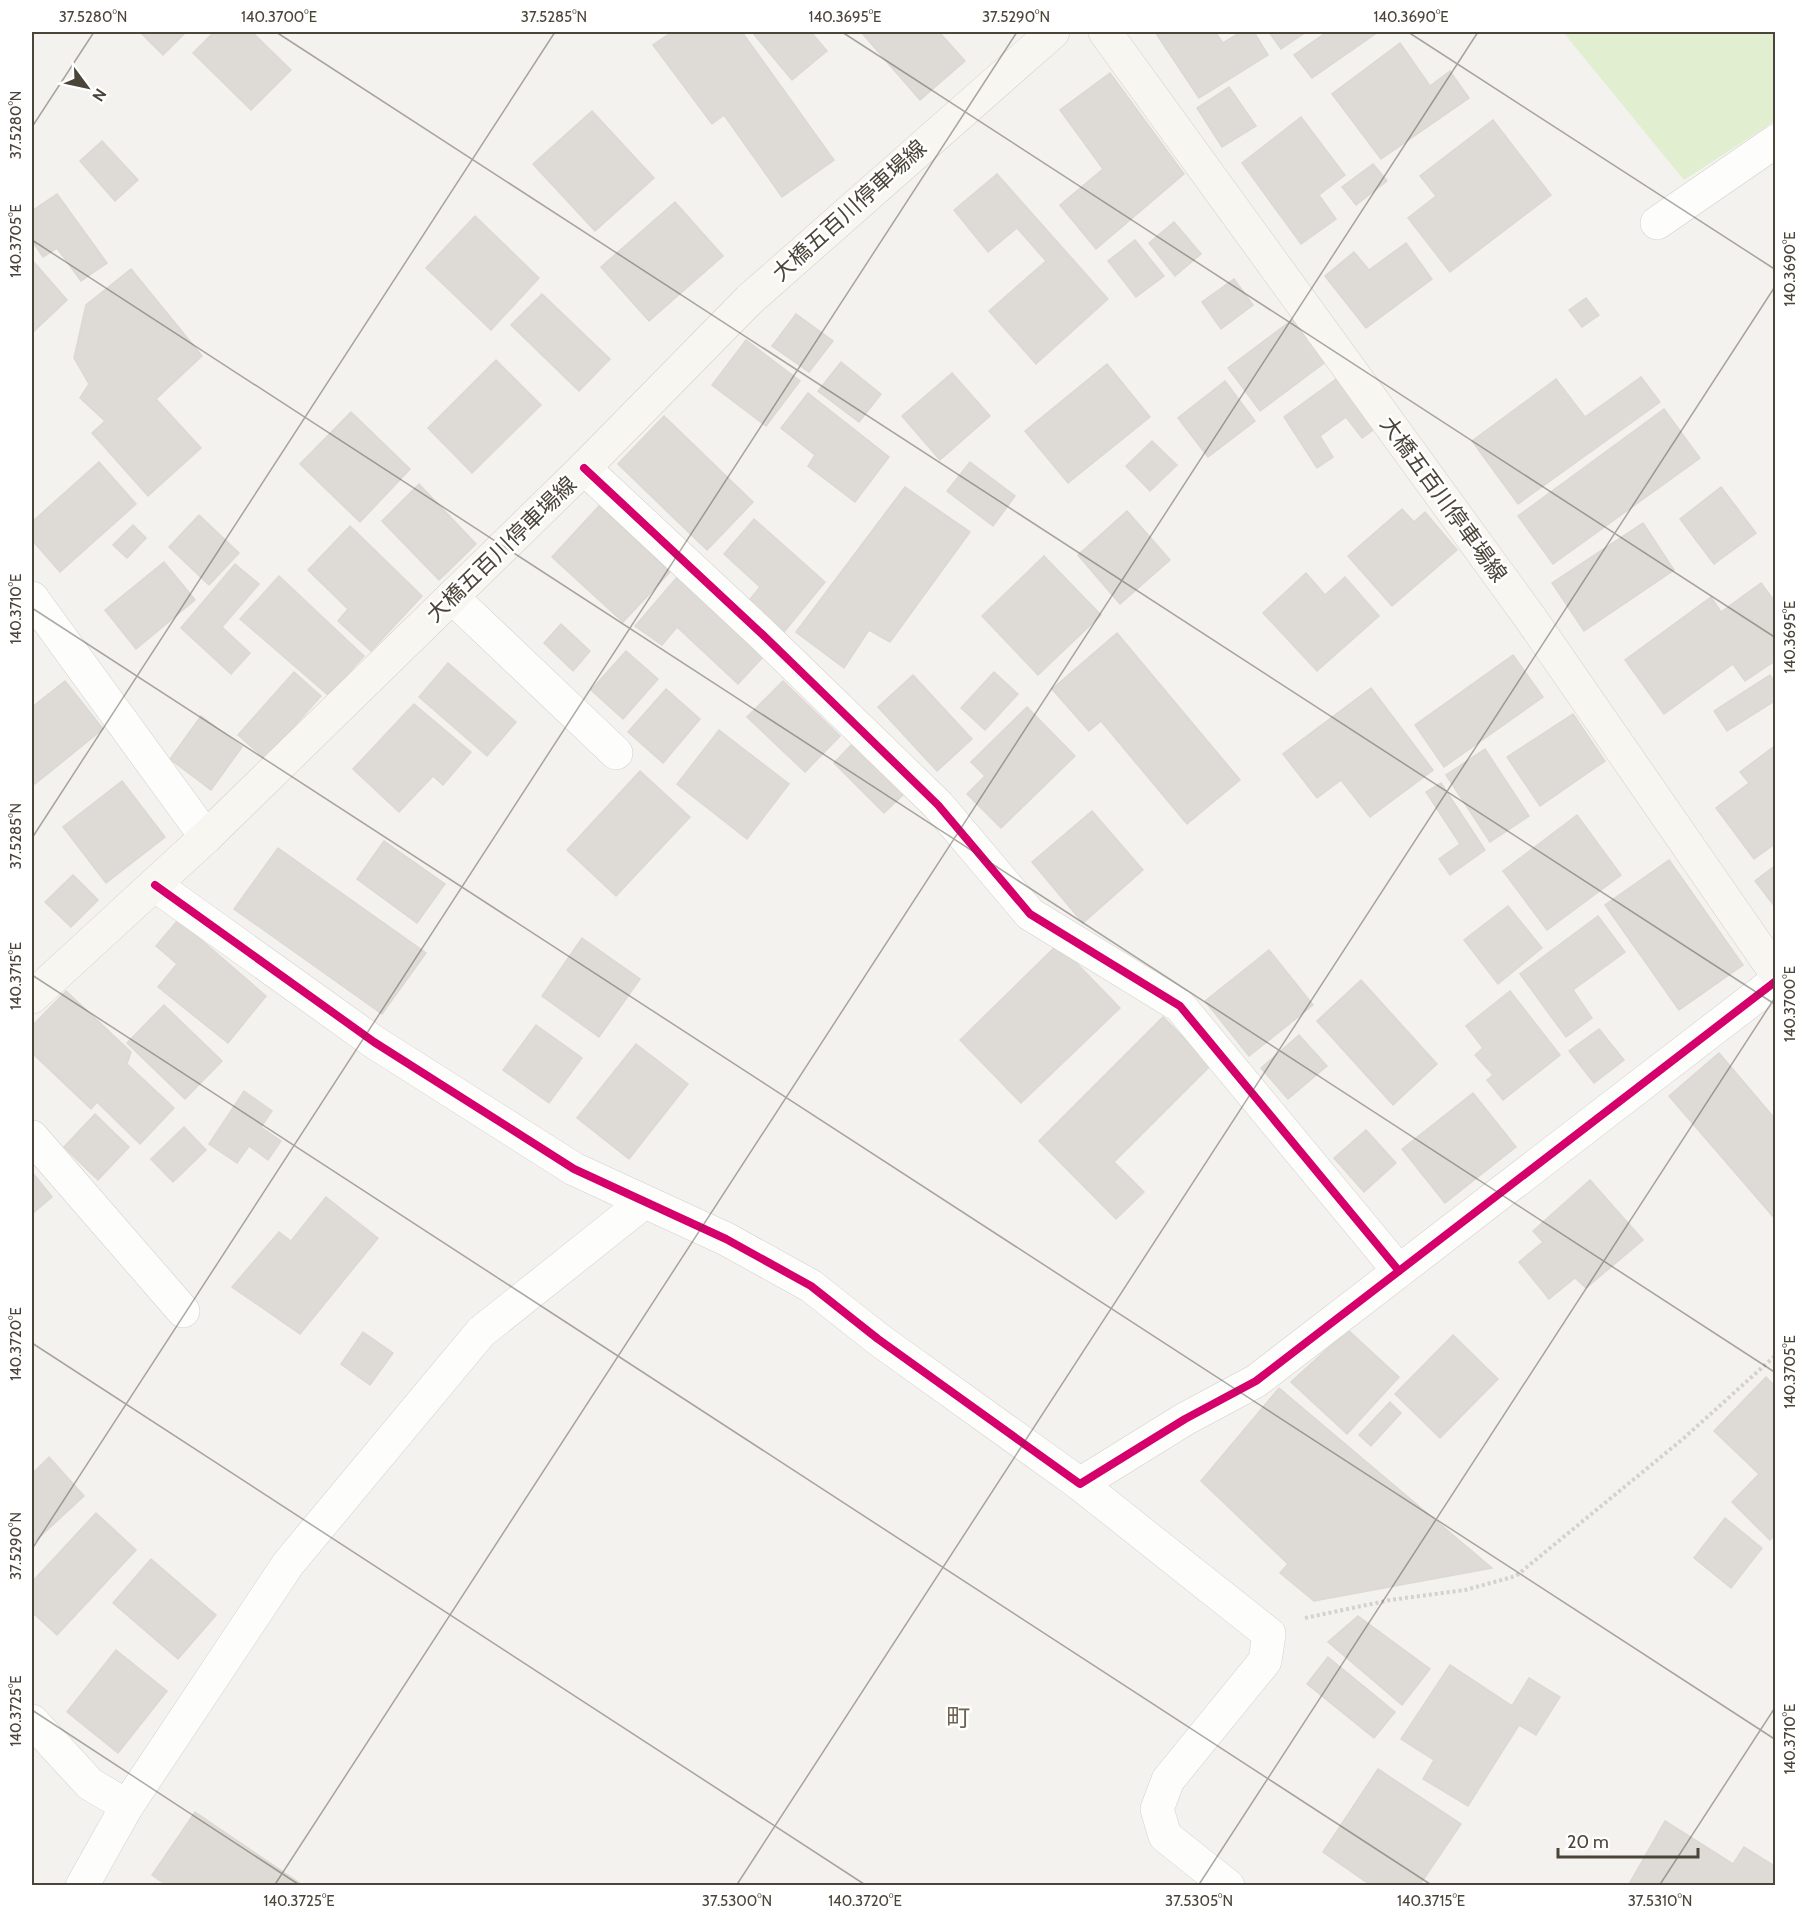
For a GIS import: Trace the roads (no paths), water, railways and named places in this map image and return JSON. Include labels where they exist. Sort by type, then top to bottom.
[{"type":"main road","name":"大橋五百川停車場線","points":[[32,998],[206,837],[584,468],[749,300],[1053,32]]},
{"type":"main road","name":"大橋五百川停車場線","points":[[1105,32],[1531,619],[1776,973]]},
{"type":"street","points":[[1657,223],[1776,141]]},
{"type":"street","points":[[584,468],[762,634],[938,805],[1030,914],[1180,1006],[1399,1271]]},
{"type":"street","points":[[452,597],[616,753]]},
{"type":"street","points":[[32,598],[206,837]]},
{"type":"street","points":[[154,885],[374,1042],[574,1169],[726,1239],[811,1286],[878,1339],[1080,1484],[1269,1634],[1265,1661],[1168,1780],[1157,1809],[1165,1836],[1227,1886]]},
{"type":"street","points":[[1080,1484],[1185,1419],[1256,1381],[1776,981]]},
{"type":"street","points":[[32,1137],[183,1311]]},
{"type":"street","points":[[82,1886],[127,1806],[288,1564],[481,1332],[644,1202]]},
{"type":"street","points":[[32,1721],[90,1784],[127,1806]]},
{"type":"district","name":"町","points":[[958,1718]]}]
